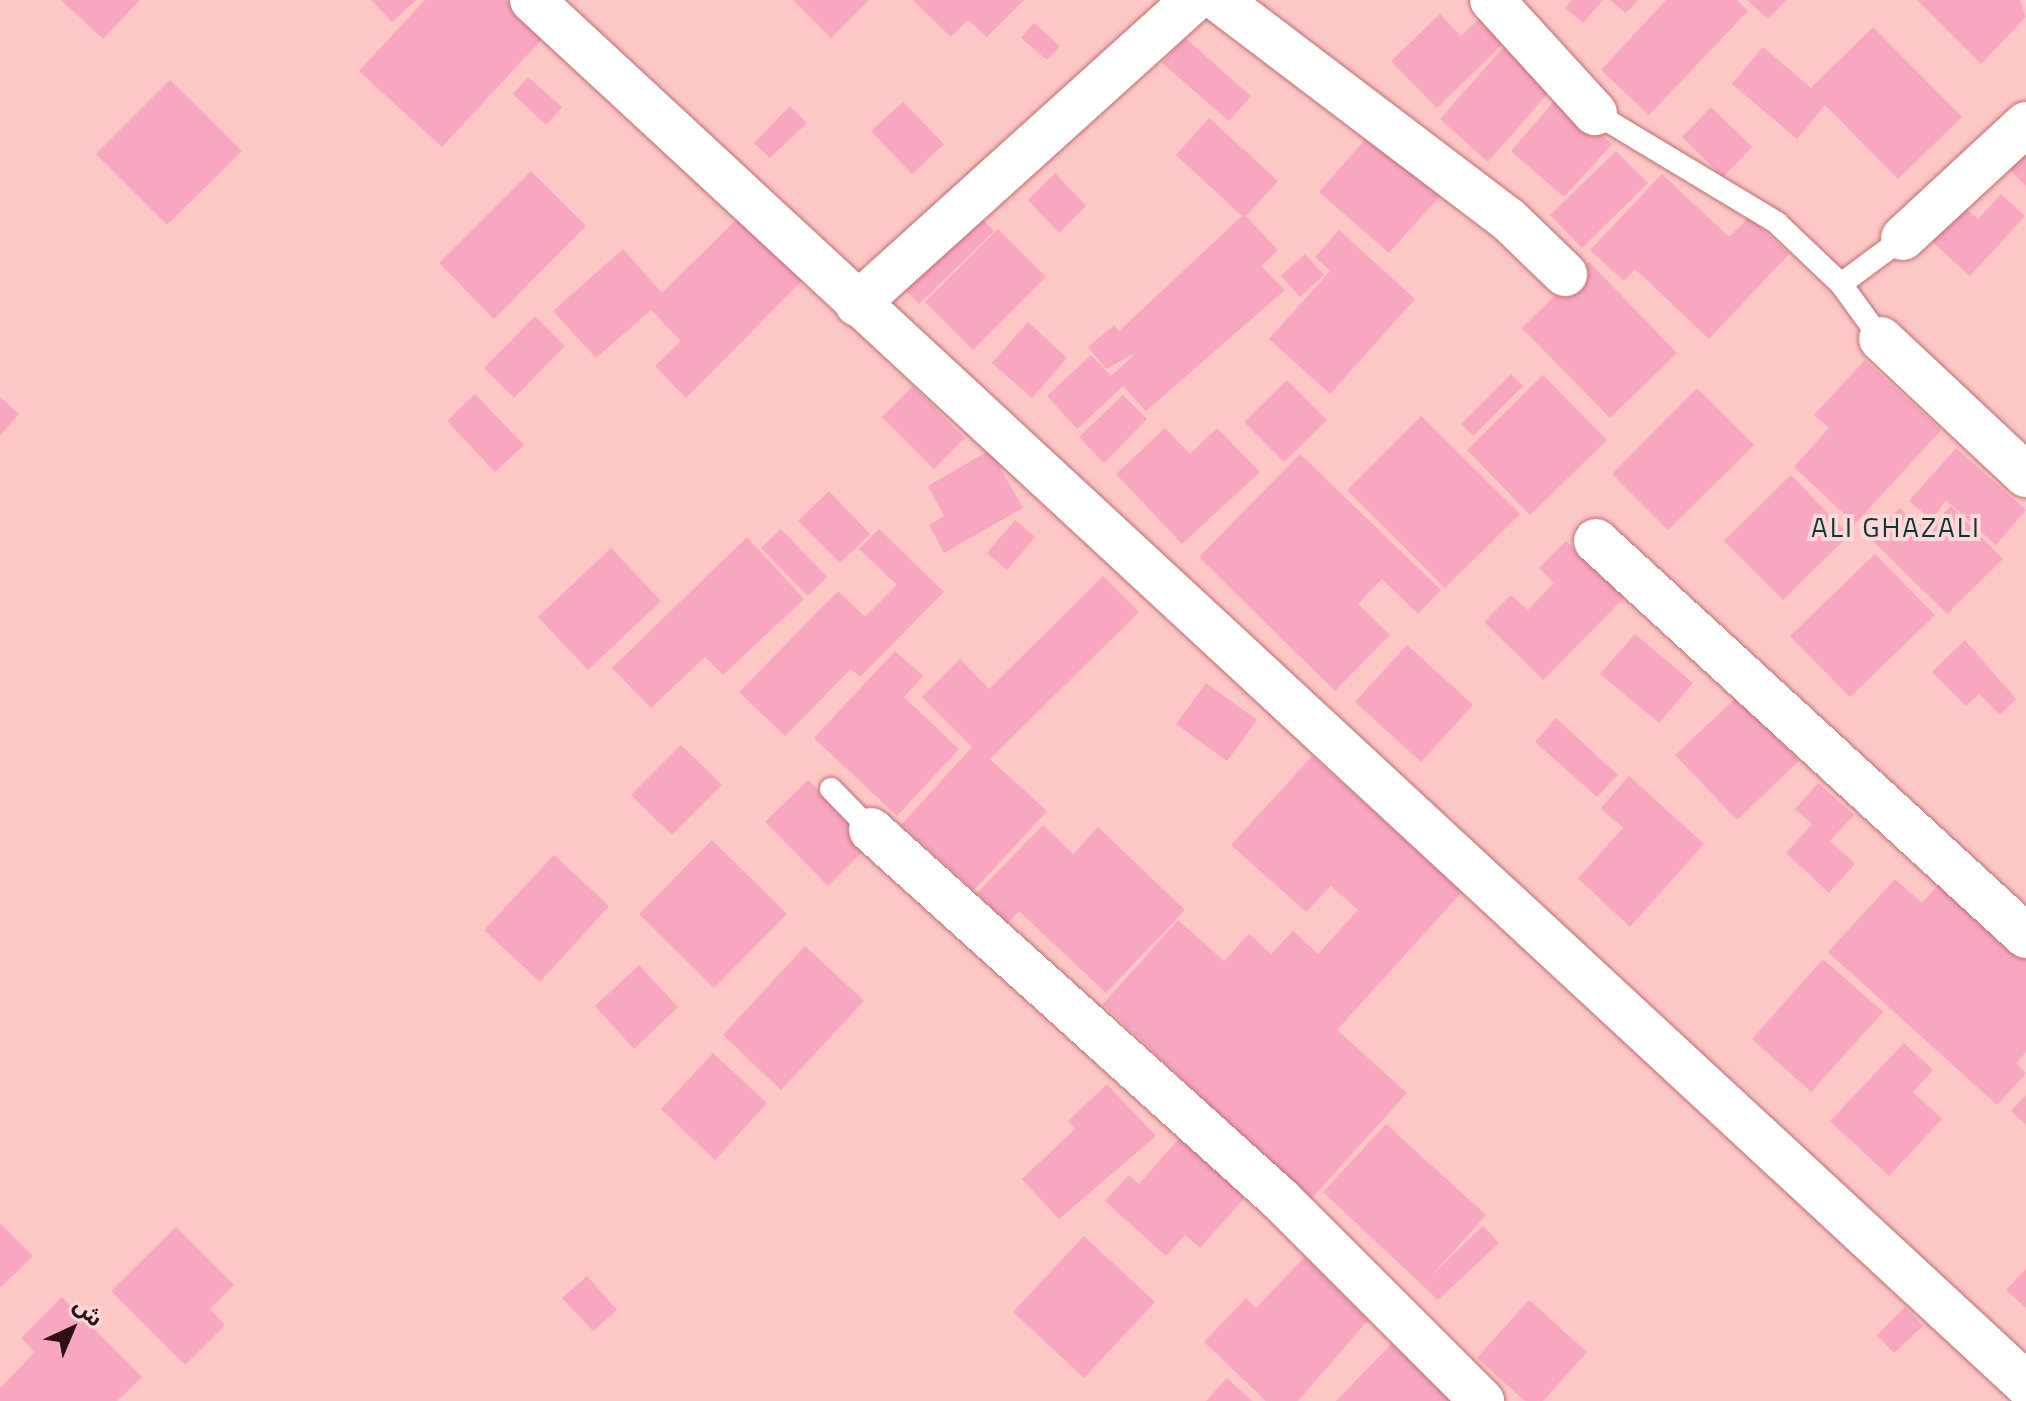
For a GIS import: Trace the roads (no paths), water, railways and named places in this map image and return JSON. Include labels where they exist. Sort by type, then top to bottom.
[{"type":"street","points":[[532,0],[2026,1384]]},
{"type":"street","points":[[857,304],[1194,0]]},
{"type":"street","points":[[1219,0],[1509,220],[1565,274]]},
{"type":"street","points":[[1492,0],[1595,113]]},
{"type":"street","points":[[1903,238],[2026,124]]},
{"type":"street","points":[[1881,339],[2026,475]]},
{"type":"street","points":[[1596,541],[2026,936]]},
{"type":"street","points":[[871,830],[1280,1199],[1482,1401]]},
{"type":"lane","points":[[1595,113],[1777,223],[1841,284],[1881,339]]},
{"type":"lane","points":[[1841,284],[1903,238]]},
{"type":"lane","points":[[831,789],[871,830]]},
{"type":"district","name":"ALI GHAZALI","points":[[1896,527]]}]
